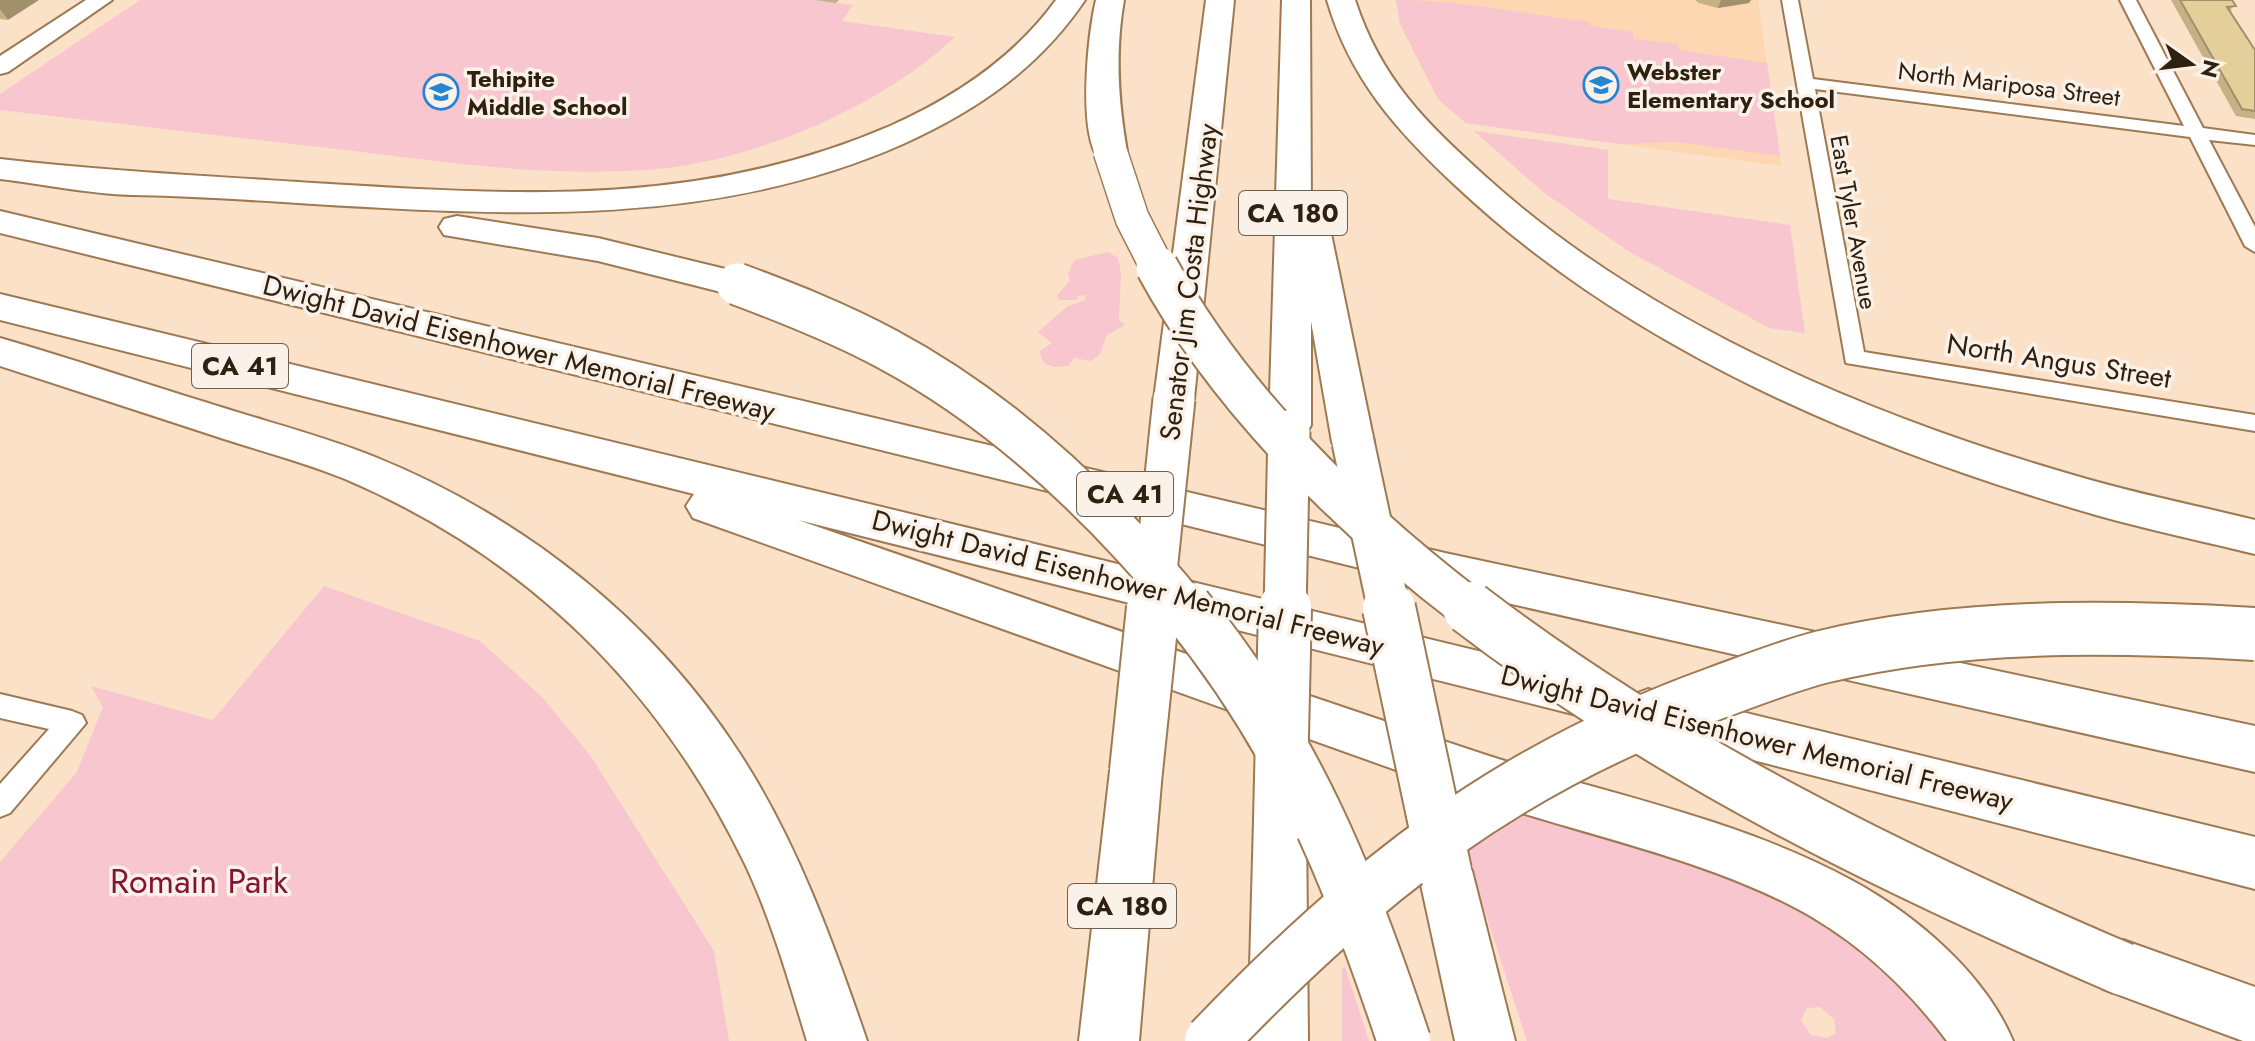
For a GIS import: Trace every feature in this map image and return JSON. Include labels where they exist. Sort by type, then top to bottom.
[{"type":"highway","points":[[108,181],[537,205],[625,202],[714,191],[827,162],[873,146],[932,119],[1019,62],[1037,46],[1071,0]]},
{"type":"highway","points":[[1110,0],[1101,80],[1110,151],[1131,216],[1213,355],[1298,455],[1377,533],[1532,655],[1726,778],[1884,863],[2123,969],[2255,1016]]},
{"type":"highway","name":"Senator Jim Costa Highway","points":[[1109,1041],[1174,399],[1216,56],[1220,0]]},
{"type":"highway","name":"CA 180","points":[[1278,1041],[1296,0]]},
{"type":"highway","points":[[1341,0],[1358,45],[1382,88],[1462,175],[1535,236],[1595,279],[1650,312],[1765,374],[1946,449],[2053,485],[2255,537]]},
{"type":"highway","points":[[1294,139],[1353,442],[1445,871],[1485,1041]]},
{"type":"highway","points":[[0,169],[553,240],[647,259],[737,284],[844,328],[905,359],[1025,441],[1079,491],[1169,585],[1270,724],[1331,843],[1379,965],[1404,1041]]},
{"type":"highway","name":"Dwight David Eisenhower Memorial Freeway","points":[[0,222],[1445,571],[2255,749]]},
{"type":"highway","name":"Dwight David Eisenhower Memorial Freeway","points":[[0,307],[2255,863]]},
{"type":"highway","points":[[0,352],[360,468],[437,504],[496,538],[559,582],[635,652],[672,696],[738,796],[768,854],[797,922],[837,1041]]},
{"type":"highway","points":[[479,425],[1491,780],[1758,864],[1813,889],[1888,937],[1925,970],[1962,1010],[1983,1041]]},
{"type":"highway","points":[[1211,1041],[1271,976],[1341,911],[1413,851],[1498,794],[1558,759],[1641,719],[1831,655],[1952,637],[2049,628],[2165,628],[2255,634]]},
{"type":"main road","points":[[1,59],[64,0]]},
{"type":"main road","points":[[1,59],[101,0]]},
{"type":"street","name":"East Tyler Avenue","points":[[1790,0],[1854,358]]},
{"type":"street","points":[[2128,0],[2255,246]]},
{"type":"street","name":"North Mariposa Street","points":[[1805,83],[2255,140]]},
{"type":"street","name":"North Angus Street","points":[[1854,358],[2255,423]]},
{"type":"street","points":[[0,706],[72,723],[0,804]]},
{"type":"shaded area","name":"Webster Elementary School","points":[[1396,0],[1758,0],[1781,166],[1466,123],[1438,99],[1400,24]]},
{"type":"green space","name":"Tehipite Middle School","points":[[140,0],[815,0],[853,5],[842,21],[955,37],[889,87],[810,128],[726,157],[644,170],[605,172],[490,167],[0,110],[0,94]]},
{"type":"green space","name":"Webster Elementary School","points":[[1396,0],[1469,5],[1590,22],[1590,26],[1633,32],[1633,39],[1678,44],[1679,50],[1767,63],[1780,156],[1678,142],[1620,144],[1466,123],[1438,99],[1400,24]]},
{"type":"green space","points":[[1474,131],[1608,150],[1608,199],[1790,225],[1805,333],[1769,328],[1628,251],[1543,192]]},
{"type":"green space","points":[[1108,252],[1118,258],[1121,273],[1119,320],[1125,325],[1107,335],[1100,354],[1091,361],[1074,358],[1068,366],[1054,367],[1044,363],[1039,352],[1052,343],[1038,332],[1068,306],[1085,300],[1086,295],[1078,296],[1076,300],[1059,300],[1057,296],[1070,280],[1068,274],[1074,260]]},
{"type":"green space","name":"Romain Park","points":[[324,586],[480,641],[542,697],[590,755],[714,951],[729,1041],[0,1041],[0,862],[77,772],[103,707],[91,686],[213,720]]},
{"type":"green space","points":[[1525,810],[1758,889],[1810,912],[1896,973],[1952,1041],[1527,1041],[1465,850]],"holes":[[[1820,1007],[1834,1019],[1836,1033],[1827,1038],[1811,1035],[1801,1020],[1807,1008]]]},
{"type":"green space","points":[[1345,967],[1369,1041],[1342,1041],[1342,969]]},
{"type":"building","points":[[2180,0],[2232,0],[2236,6],[2227,7],[2255,50],[2255,111],[2242,109]]},
{"type":"place","name":"Webster Elementary School","points":[[1601,85]]},
{"type":"place","name":"Tehipite Middle School","points":[[441,92]]}]
